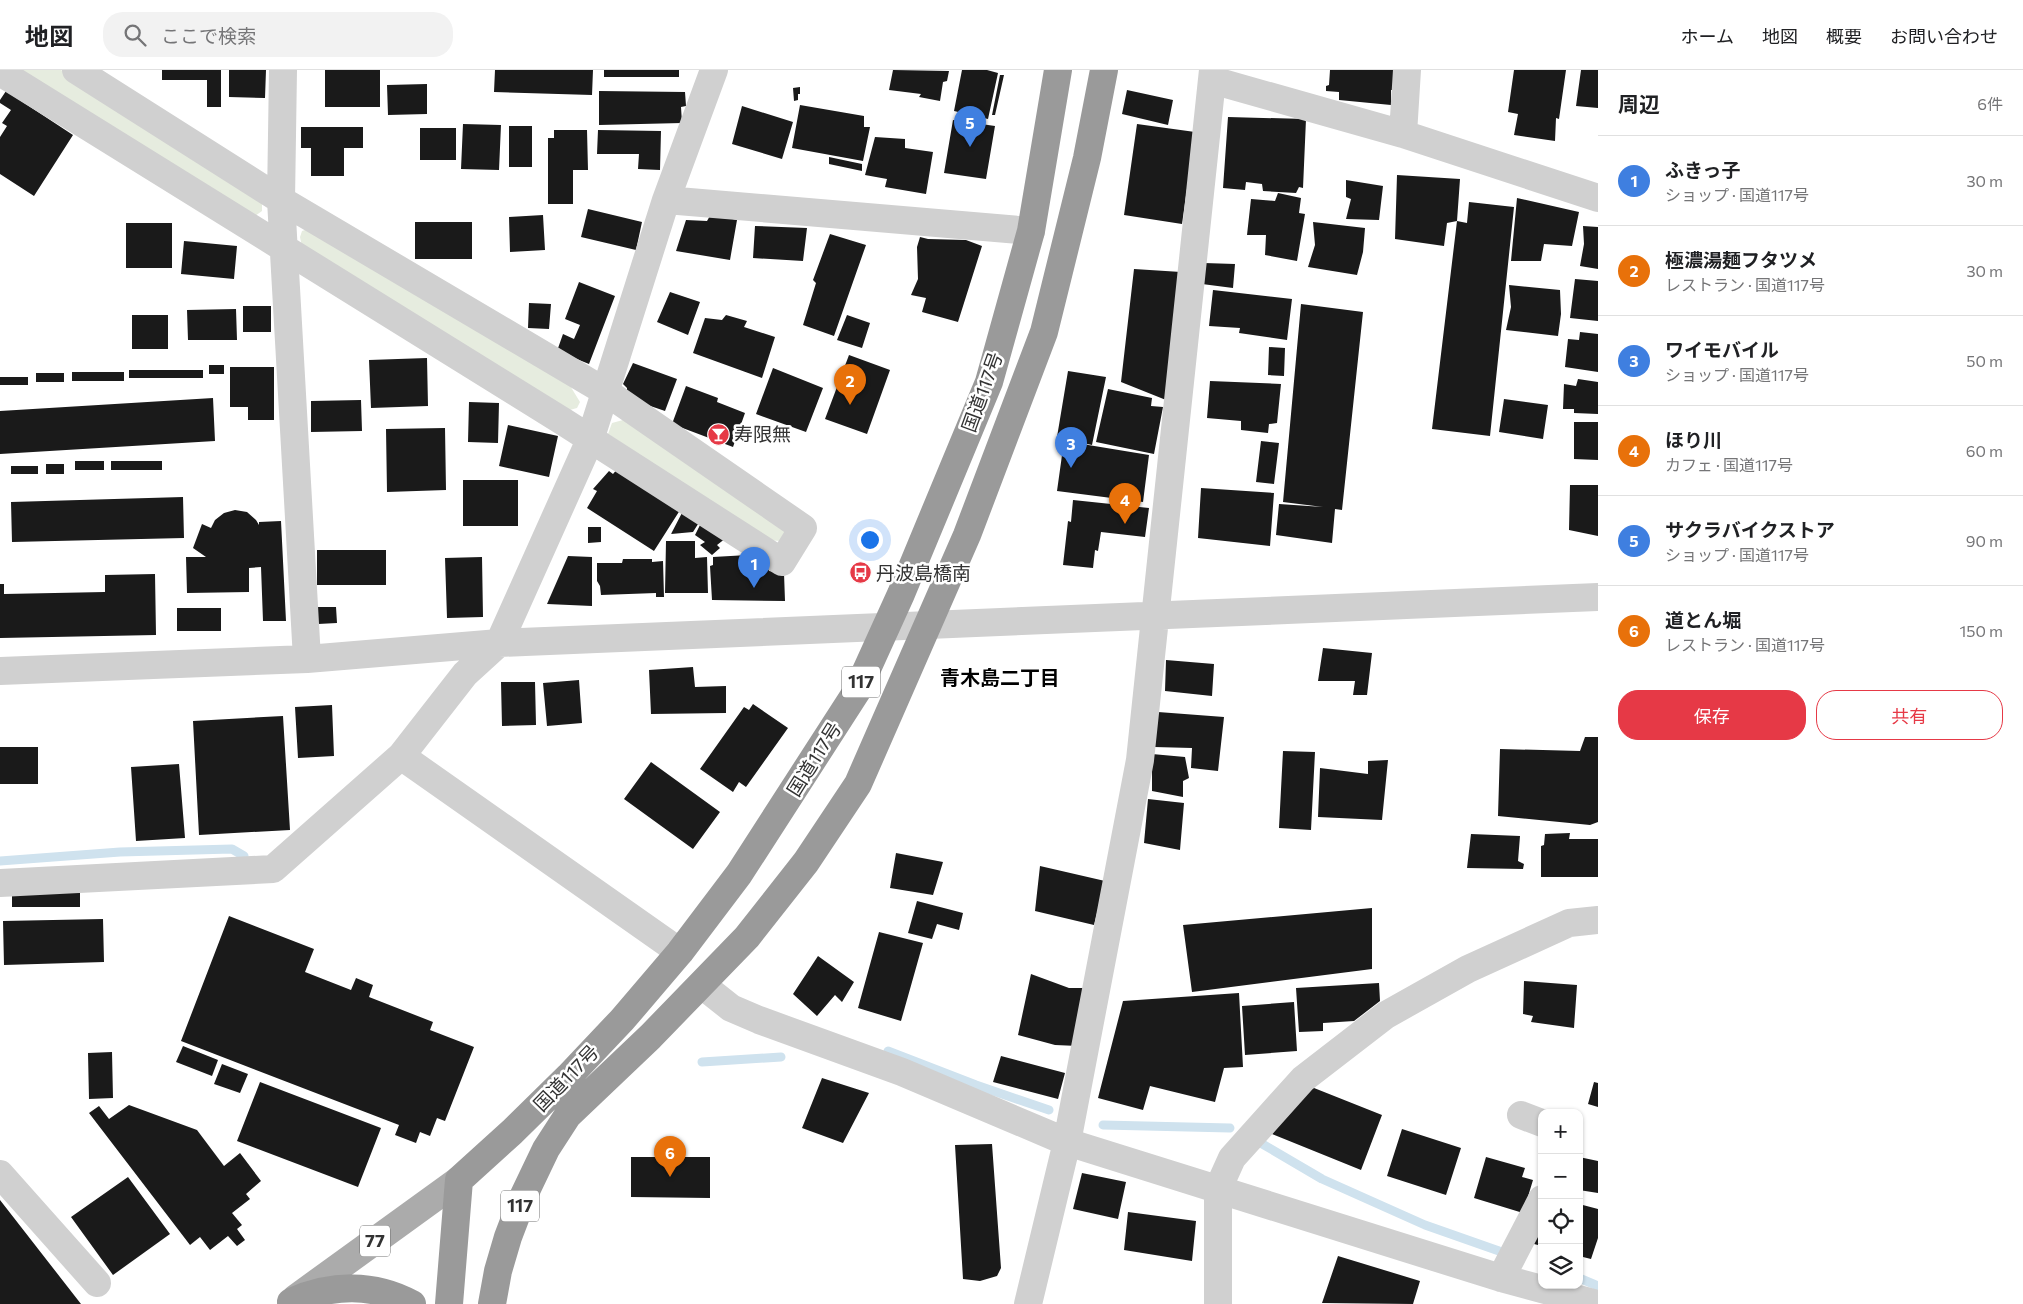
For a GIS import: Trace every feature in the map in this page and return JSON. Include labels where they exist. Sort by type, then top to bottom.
[{"type":"highway","name":"国道117号","points":[[492,1304],[498,1271],[508,1237],[524,1195],[546,1149],[568,1115],[702,985],[747,938],[806,862],[858,784],[967,535],[1044,332],[1087,158],[1104,70]]},
{"type":"highway","name":"国道117号","points":[[459,1180],[512,1132],[569,1076],[622,1020],[680,952],[739,874],[804,776],[857,691],[886,628],[989,382],[1031,231],[1054,71]]},
{"type":"highway","points":[[450,1304],[459,1180],[568,1115]]},
{"type":"highway","points":[[290,1303],[311,1293],[326,1290],[364,1288],[398,1296],[412,1304]]},
{"type":"main road","name":"77","points":[[290,1303],[459,1180]]},
{"type":"street","points":[[0,72],[782,562],[804,528],[606,392],[280,200],[76,70]]},
{"type":"street","points":[[283,70],[280,200],[307,658]]},
{"type":"street","points":[[0,882],[273,870],[401,756],[465,674],[499,644],[590,440],[666,200],[714,70]]},
{"type":"street","points":[[1403,134],[1407,70]]},
{"type":"street","points":[[1028,1304],[1067,1142],[1140,760],[1212,75],[1403,134],[1598,198]]},
{"type":"street","points":[[666,200],[1031,231]]},
{"type":"street","points":[[0,671],[307,658],[499,644],[1598,597]]},
{"type":"street","points":[[401,756],[680,952]]},
{"type":"street","points":[[1218,1304],[1218,1189],[1232,1158],[1303,1079],[1386,1015],[1468,969],[1569,923],[1598,920]]},
{"type":"street","points":[[702,985],[731,1008],[902,1072],[1067,1142],[1501,1278],[1597,1304]]},
{"type":"street","points":[[0,1174],[97,1282]]},
{"type":"street","points":[[1501,1278],[1541,1199]]},
{"type":"shaded area","points":[[18,70],[61,70],[262,195],[262,211],[255,216]]},
{"type":"shaded area","points":[[314,227],[569,384],[580,402],[577,408],[566,411],[302,247],[300,237],[302,231]]},
{"type":"shaded area","points":[[623,420],[783,525],[785,531],[780,541],[768,540],[608,434],[612,423]]},
{"type":"building","points":[[162,70],[221,70],[221,107],[207,107],[207,80],[162,80]]},
{"type":"building","points":[[229,70],[266,70],[265,98],[229,97]]},
{"type":"building","points":[[325,70],[380,70],[380,107],[325,107]]},
{"type":"building","points":[[495,70],[593,70],[592,95],[494,92]]},
{"type":"building","points":[[604,70],[679,70],[679,77],[604,77]]},
{"type":"building","points":[[893,70],[949,71],[947,81],[943,82],[940,101],[919,97],[921,94],[889,90]]},
{"type":"building","points":[[962,70],[987,70],[998,73],[988,119],[954,111]]},
{"type":"building","points":[[1330,70],[1395,70],[1393,90],[1391,90],[1391,105],[1339,100],[1339,92],[1326,91],[1326,86],[1329,85]]},
{"type":"building","points":[[1514,70],[1566,70],[1559,119],[1556,118],[1555,141],[1514,135],[1518,114],[1508,112]]},
{"type":"building","points":[[1581,70],[1598,70],[1598,108],[1576,106]]},
{"type":"building","points":[[1000,75],[1004,75],[995,115],[992,115]]},
{"type":"building","points":[[427,84],[427,114],[388,115],[387,85]]},
{"type":"building","points":[[800,87],[798,100],[794,101],[793,88]]},
{"type":"building","points":[[1127,90],[1173,100],[1168,125],[1122,114]]},
{"type":"building","points":[[6,91],[73,135],[34,196],[0,174],[0,137],[7,126],[2,123],[11,110],[0,103]]},
{"type":"building","points":[[599,91],[685,92],[686,106],[681,107],[682,123],[599,125]]},
{"type":"building","points":[[800,105],[864,116],[864,127],[870,127],[863,161],[792,148]]},
{"type":"building","points":[[742,106],[793,122],[782,159],[732,144]]},
{"type":"building","points":[[1228,117],[1306,119],[1303,188],[1299,187],[1296,193],[1263,191],[1262,184],[1246,182],[1245,190],[1223,188]]},
{"type":"building","points":[[953,120],[995,126],[986,179],[944,173]]},
{"type":"building","points":[[463,124],[501,125],[499,170],[461,169]]},
{"type":"building","points":[[1137,124],[1195,132],[1182,224],[1124,215]]},
{"type":"building","points":[[509,126],[532,126],[532,167],[509,167]]},
{"type":"building","points":[[301,127],[363,127],[363,148],[344,148],[344,176],[311,176],[311,148],[301,148]]},
{"type":"building","points":[[420,128],[456,128],[456,160],[420,160]]},
{"type":"building","points":[[554,130],[587,130],[588,170],[573,170],[573,204],[548,204],[548,138],[554,138]]},
{"type":"building","points":[[598,130],[661,131],[660,170],[638,169],[639,154],[597,154]]},
{"type":"building","points":[[875,137],[905,139],[905,148],[933,152],[926,194],[885,187],[887,179],[865,175]]},
{"type":"building","points":[[829,157],[862,164],[862,171],[829,164]]},
{"type":"building","points":[[1397,175],[1460,179],[1457,221],[1447,223],[1444,246],[1395,239]]},
{"type":"building","points":[[1346,180],[1383,186],[1379,220],[1346,219],[1351,199],[1346,197]]},
{"type":"building","points":[[1278,193],[1301,198],[1299,213],[1305,214],[1297,261],[1265,255],[1266,235],[1247,235],[1251,199],[1275,201]]},
{"type":"building","points":[[1517,198],[1579,212],[1572,246],[1544,244],[1541,261],[1511,261]]},
{"type":"building","points":[[1469,202],[1514,207],[1490,436],[1432,429],[1457,221],[1467,223]]},
{"type":"building","points":[[588,209],[642,222],[636,250],[581,237]]},
{"type":"building","points":[[711,214],[737,220],[730,260],[676,251],[686,220],[707,221]]},
{"type":"building","points":[[543,215],[545,250],[510,252],[509,217]]},
{"type":"building","points":[[415,222],[472,222],[472,259],[415,259]]},
{"type":"building","points":[[1313,222],[1365,228],[1363,252],[1357,275],[1308,267],[1315,245]]},
{"type":"building","points":[[126,223],[172,223],[172,268],[126,268]]},
{"type":"building","points":[[755,226],[807,228],[803,261],[753,258]]},
{"type":"building","points":[[1583,226],[1598,227],[1598,269],[1580,266],[1584,244]]},
{"type":"building","points":[[830,234],[866,245],[834,336],[803,325],[816,283],[813,280]]},
{"type":"building","points":[[920,237],[966,240],[982,246],[958,322],[922,312],[926,298],[911,295],[918,279],[917,247]]},
{"type":"building","points":[[184,241],[237,246],[234,279],[181,274]]},
{"type":"building","points":[[1204,263],[1235,264],[1233,288],[1202,284]]},
{"type":"building","points":[[1134,269],[1181,272],[1166,400],[1121,382]]},
{"type":"building","points":[[1575,279],[1598,281],[1598,321],[1570,318]]},
{"type":"building","points":[[579,282],[615,296],[589,364],[557,351],[563,334],[574,339],[580,325],[565,319]]},
{"type":"building","points":[[1509,285],[1560,290],[1561,314],[1558,336],[1506,330],[1511,307]]},
{"type":"building","points":[[1213,290],[1292,299],[1287,340],[1239,333],[1240,328],[1209,326]]},
{"type":"building","points":[[670,292],[700,302],[688,335],[657,322]]},
{"type":"building","points":[[529,303],[551,304],[549,329],[528,328]]},
{"type":"building","points":[[1301,304],[1363,312],[1342,510],[1335,509],[1332,543],[1276,535],[1279,504],[1323,507],[1283,502]]},
{"type":"building","points":[[243,306],[271,306],[271,332],[243,332]]},
{"type":"building","points":[[236,309],[237,340],[188,340],[187,310]]},
{"type":"building","points":[[132,315],[168,315],[168,349],[132,349]]},
{"type":"building","points":[[726,315],[747,321],[744,327],[775,337],[762,378],[693,353],[705,318],[722,320]]},
{"type":"building","points":[[847,315],[870,323],[862,348],[837,340]]},
{"type":"building","points":[[1580,332],[1598,334],[1598,372],[1565,367],[1568,339],[1579,340]]},
{"type":"building","points":[[1269,347],[1285,348],[1284,376],[1268,375]]},
{"type":"building","points":[[849,355],[890,370],[867,434],[825,419]]},
{"type":"building","points":[[427,358],[428,406],[371,408],[369,360]]},
{"type":"building","points":[[633,363],[677,379],[665,411],[627,398],[627,388],[623,384]]},
{"type":"building","points":[[209,365],[224,365],[224,374],[209,374]]},
{"type":"building","points":[[230,367],[274,367],[274,420],[248,420],[248,407],[230,407]]},
{"type":"building","points":[[773,368],[823,388],[806,432],[756,414]]},
{"type":"building","points":[[129,370],[203,370],[203,378],[129,378]]},
{"type":"building","points":[[1068,371],[1106,377],[1092,445],[1057,437]]},
{"type":"building","points":[[72,372],[124,372],[124,381],[72,381]]},
{"type":"building","points":[[36,373],[64,373],[64,382],[36,382]]},
{"type":"building","points":[[0,377],[28,377],[28,385],[0,385]]},
{"type":"building","points":[[1578,379],[1598,382],[1598,414],[1574,413],[1574,409],[1563,409],[1564,384],[1576,386]]},
{"type":"building","points":[[1210,381],[1281,384],[1277,423],[1269,424],[1268,433],[1241,430],[1241,421],[1207,418]]},
{"type":"building","points":[[686,386],[718,398],[717,402],[745,413],[733,447],[672,424]]},
{"type":"building","points":[[1108,389],[1152,398],[1151,406],[1163,407],[1154,454],[1096,442]]},
{"type":"building","points":[[213,398],[215,441],[0,454],[0,411]]},
{"type":"building","points":[[1504,399],[1548,405],[1543,439],[1499,432]]},
{"type":"building","points":[[361,400],[362,431],[311,432],[311,401]]},
{"type":"building","points":[[469,402],[499,403],[498,443],[468,442]]},
{"type":"building","points":[[1574,422],[1598,422],[1598,460],[1574,459]]},
{"type":"building","points":[[508,425],[558,436],[549,477],[499,466]]},
{"type":"building","points":[[445,428],[446,490],[387,492],[386,429]]},
{"type":"building","points":[[1064,441],[1149,455],[1143,502],[1057,491]]},
{"type":"building","points":[[1261,441],[1279,443],[1274,484],[1256,482]]},
{"type":"building","points":[[75,461],[104,461],[104,470],[75,470]]},
{"type":"building","points":[[111,461],[162,461],[162,470],[111,470]]},
{"type":"building","points":[[46,464],[64,464],[64,474],[46,474]]},
{"type":"building","points":[[11,466],[38,466],[38,474],[11,474]]},
{"type":"building","points":[[619,467],[682,507],[654,551],[587,508],[597,491],[593,489],[609,471],[613,474]]},
{"type":"building","points":[[463,480],[518,480],[518,526],[463,526]]},
{"type":"building","points":[[1570,485],[1598,485],[1598,536],[1569,530]]},
{"type":"building","points":[[1201,488],[1274,493],[1270,546],[1198,538]]},
{"type":"building","points":[[183,497],[184,538],[12,542],[11,502]]},
{"type":"building","points":[[1073,500],[1149,508],[1145,537],[1101,532],[1098,551],[1095,550],[1093,568],[1063,565],[1068,521],[1071,522]]},
{"type":"building","points":[[684,509],[700,521],[693,532],[671,534]]},
{"type":"building","points":[[235,510],[247,512],[259,525],[259,522],[281,521],[286,621],[263,621],[261,567],[249,568],[249,592],[187,593],[186,557],[206,557],[193,548],[202,524],[211,528],[215,520],[224,513]]},
{"type":"building","points":[[702,521],[726,538],[717,545],[720,548],[712,555],[700,545],[705,542],[695,535]]},
{"type":"building","points":[[588,527],[601,527],[601,542],[588,543]]},
{"type":"building","points":[[666,541],[695,541],[695,558],[707,557],[708,593],[665,593]]},
{"type":"building","points":[[317,550],[386,550],[386,585],[317,585]]},
{"type":"building","points":[[748,555],[749,559],[767,561],[769,571],[784,573],[785,601],[712,600],[710,566],[713,565],[713,557]]},
{"type":"building","points":[[568,556],[592,557],[592,606],[547,604]]},
{"type":"building","points":[[482,557],[483,617],[447,618],[445,558]]},
{"type":"building","points":[[623,559],[652,559],[652,562],[663,561],[664,597],[656,597],[656,593],[601,595],[600,586],[597,581],[597,563],[622,563]]},
{"type":"building","points":[[155,574],[156,635],[0,638],[0,584],[4,584],[4,594],[105,592],[105,575]]},
{"type":"building","points":[[317,607],[336,607],[337,623],[318,624]]},
{"type":"building","points":[[177,608],[221,608],[221,631],[177,631]]},
{"type":"building","points":[[1323,648],[1372,653],[1367,695],[1353,695],[1355,681],[1318,681]]},
{"type":"building","points":[[1166,660],[1214,664],[1212,696],[1165,691]]},
{"type":"building","points":[[693,667],[695,687],[726,686],[726,713],[651,714],[649,670]]},
{"type":"building","points":[[579,680],[582,723],[547,726],[543,683]]},
{"type":"building","points":[[501,682],[535,682],[536,725],[502,726]]},
{"type":"building","points":[[753,704],[788,728],[746,787],[739,782],[733,792],[700,769],[744,707],[749,710]]},
{"type":"building","points":[[332,705],[334,756],[298,758],[295,707]]},
{"type":"building","points":[[1158,712],[1224,717],[1218,771],[1191,768],[1192,748],[1154,747]]},
{"type":"building","points":[[283,716],[290,830],[199,835],[193,721]]},
{"type":"building","points":[[1585,737],[1598,737],[1598,822],[1590,825],[1498,816],[1500,749],[1580,751]]},
{"type":"building","points":[[0,747],[38,747],[38,784],[0,784]]},
{"type":"building","points":[[1283,751],[1315,752],[1311,830],[1279,828]]},
{"type":"building","points":[[1152,754],[1185,757],[1189,778],[1183,781],[1183,797],[1152,791]]},
{"type":"building","points":[[1388,760],[1382,820],[1318,817],[1320,768],[1368,774],[1368,761]]},
{"type":"building","points":[[651,762],[720,812],[693,849],[624,799]]},
{"type":"building","points":[[179,764],[185,838],[136,841],[131,767]]},
{"type":"building","points":[[1148,799],[1184,803],[1180,850],[1144,843]]},
{"type":"building","points":[[1570,833],[1569,839],[1598,839],[1598,877],[1541,877],[1541,846],[1544,845],[1545,834]]},
{"type":"building","points":[[1471,834],[1520,836],[1518,861],[1524,864],[1523,869],[1467,868]]},
{"type":"building","points":[[896,853],[943,862],[933,895],[890,888]]},
{"type":"building","points":[[1040,866],[1105,881],[1094,925],[1035,911]]},
{"type":"building","points":[[12,893],[80,893],[80,907],[12,907]]},
{"type":"building","points":[[917,901],[963,913],[959,930],[937,924],[932,939],[908,933]]},
{"type":"building","points":[[1372,908],[1372,969],[1192,992],[1183,925]]},
{"type":"building","points":[[229,916],[314,949],[305,972],[351,990],[356,978],[373,985],[369,997],[433,1022],[430,1030],[474,1047],[445,1121],[437,1118],[430,1136],[420,1132],[416,1143],[395,1135],[399,1125],[181,1041]]},
{"type":"building","points":[[103,919],[104,962],[4,965],[3,921]]},
{"type":"building","points":[[879,932],[923,943],[901,1021],[858,1008]]},
{"type":"building","points":[[818,956],[854,982],[842,1002],[835,995],[817,1016],[793,994]]},
{"type":"building","points":[[1031,974],[1069,988],[1089,988],[1078,1046],[1055,1045],[1018,1035]]},
{"type":"building","points":[[1524,981],[1577,985],[1574,1028],[1531,1022],[1533,1016],[1523,1014]]},
{"type":"building","points":[[1379,983],[1380,1001],[1354,1021],[1323,1023],[1323,1031],[1299,1032],[1296,988]]},
{"type":"building","points":[[1239,993],[1243,1067],[1224,1068],[1215,1102],[1150,1086],[1143,1110],[1098,1098],[1123,1001]]},
{"type":"building","points":[[1294,1002],[1297,1051],[1245,1055],[1242,1006]]},
{"type":"building","points":[[183,1046],[218,1060],[212,1076],[176,1062]]},
{"type":"building","points":[[112,1052],[113,1098],[89,1099],[88,1053]]},
{"type":"building","points":[[1001,1056],[1065,1073],[1058,1099],[993,1082]]},
{"type":"building","points":[[222,1064],[248,1074],[240,1093],[214,1084]]},
{"type":"building","points":[[822,1078],[869,1093],[843,1143],[802,1128]]},
{"type":"building","points":[[260,1082],[381,1128],[358,1187],[237,1141]]},
{"type":"building","points":[[1594,1082],[1598,1083],[1598,1107],[1588,1104]]},
{"type":"building","points":[[1309,1086],[1382,1115],[1361,1170],[1272,1134]]},
{"type":"building","points":[[129,1105],[197,1130],[224,1166],[240,1153],[261,1181],[246,1194],[250,1199],[232,1213],[242,1225],[237,1229],[245,1240],[237,1246],[228,1236],[210,1250],[200,1237],[190,1245],[89,1113],[99,1106],[109,1119]]},
{"type":"building","points":[[1402,1129],[1461,1148],[1446,1195],[1387,1176]]},
{"type":"building","points":[[992,1144],[1001,1268],[997,1276],[980,1281],[963,1279],[955,1145]]},
{"type":"building","points":[[631,1157],[710,1157],[710,1198],[631,1197]]},
{"type":"building","points":[[1486,1157],[1525,1168],[1522,1177],[1533,1180],[1523,1213],[1474,1198]]},
{"type":"building","points":[[1583,1158],[1598,1161],[1598,1193],[1583,1191]]},
{"type":"building","points":[[1082,1173],[1126,1182],[1118,1219],[1073,1209]]},
{"type":"building","points":[[128,1177],[170,1234],[113,1275],[71,1217]]},
{"type":"building","points":[[0,1200],[81,1304],[0,1304]]},
{"type":"building","points":[[1583,1205],[1598,1209],[1598,1238],[1591,1259],[1583,1257]]},
{"type":"building","points":[[1128,1212],[1196,1221],[1192,1261],[1124,1250]]},
{"type":"building","points":[[1538,1221],[1538,1245],[1530,1243]]},
{"type":"building","points":[[1338,1256],[1420,1281],[1413,1304],[1322,1303]]},
{"type":"waterway","points":[[0,861],[120,852],[232,849],[244,856]]},
{"type":"waterway","points":[[888,1051],[976,1085],[1049,1110]]},
{"type":"waterway","points":[[702,1062],[781,1057]]},
{"type":"waterway","points":[[1103,1125],[1230,1128]]},
{"type":"waterway","points":[[1259,1142],[1322,1179],[1425,1225],[1499,1251]]},
{"type":"waterway","points":[[1583,1280],[1598,1286]]},
{"type":"place","name":"サクラバイクストア","points":[[970,147]]},
{"type":"place","name":"極濃湯麺フタツメ","points":[[850,405]]},
{"type":"place","name":"寿限無","points":[[718,434]]},
{"type":"place","name":"ワイモバイル","points":[[1071,468]]},
{"type":"place","name":"ほり川","points":[[1125,524]]},
{"type":"place","name":"丹波島橋南","points":[[860,573]]},
{"type":"place","name":"ふきっ子","points":[[754,588]]},
{"type":"place","name":"道とん堀","points":[[670,1177]]},
{"type":"district","name":"青木島二丁目","points":[[1000,678]]}]
